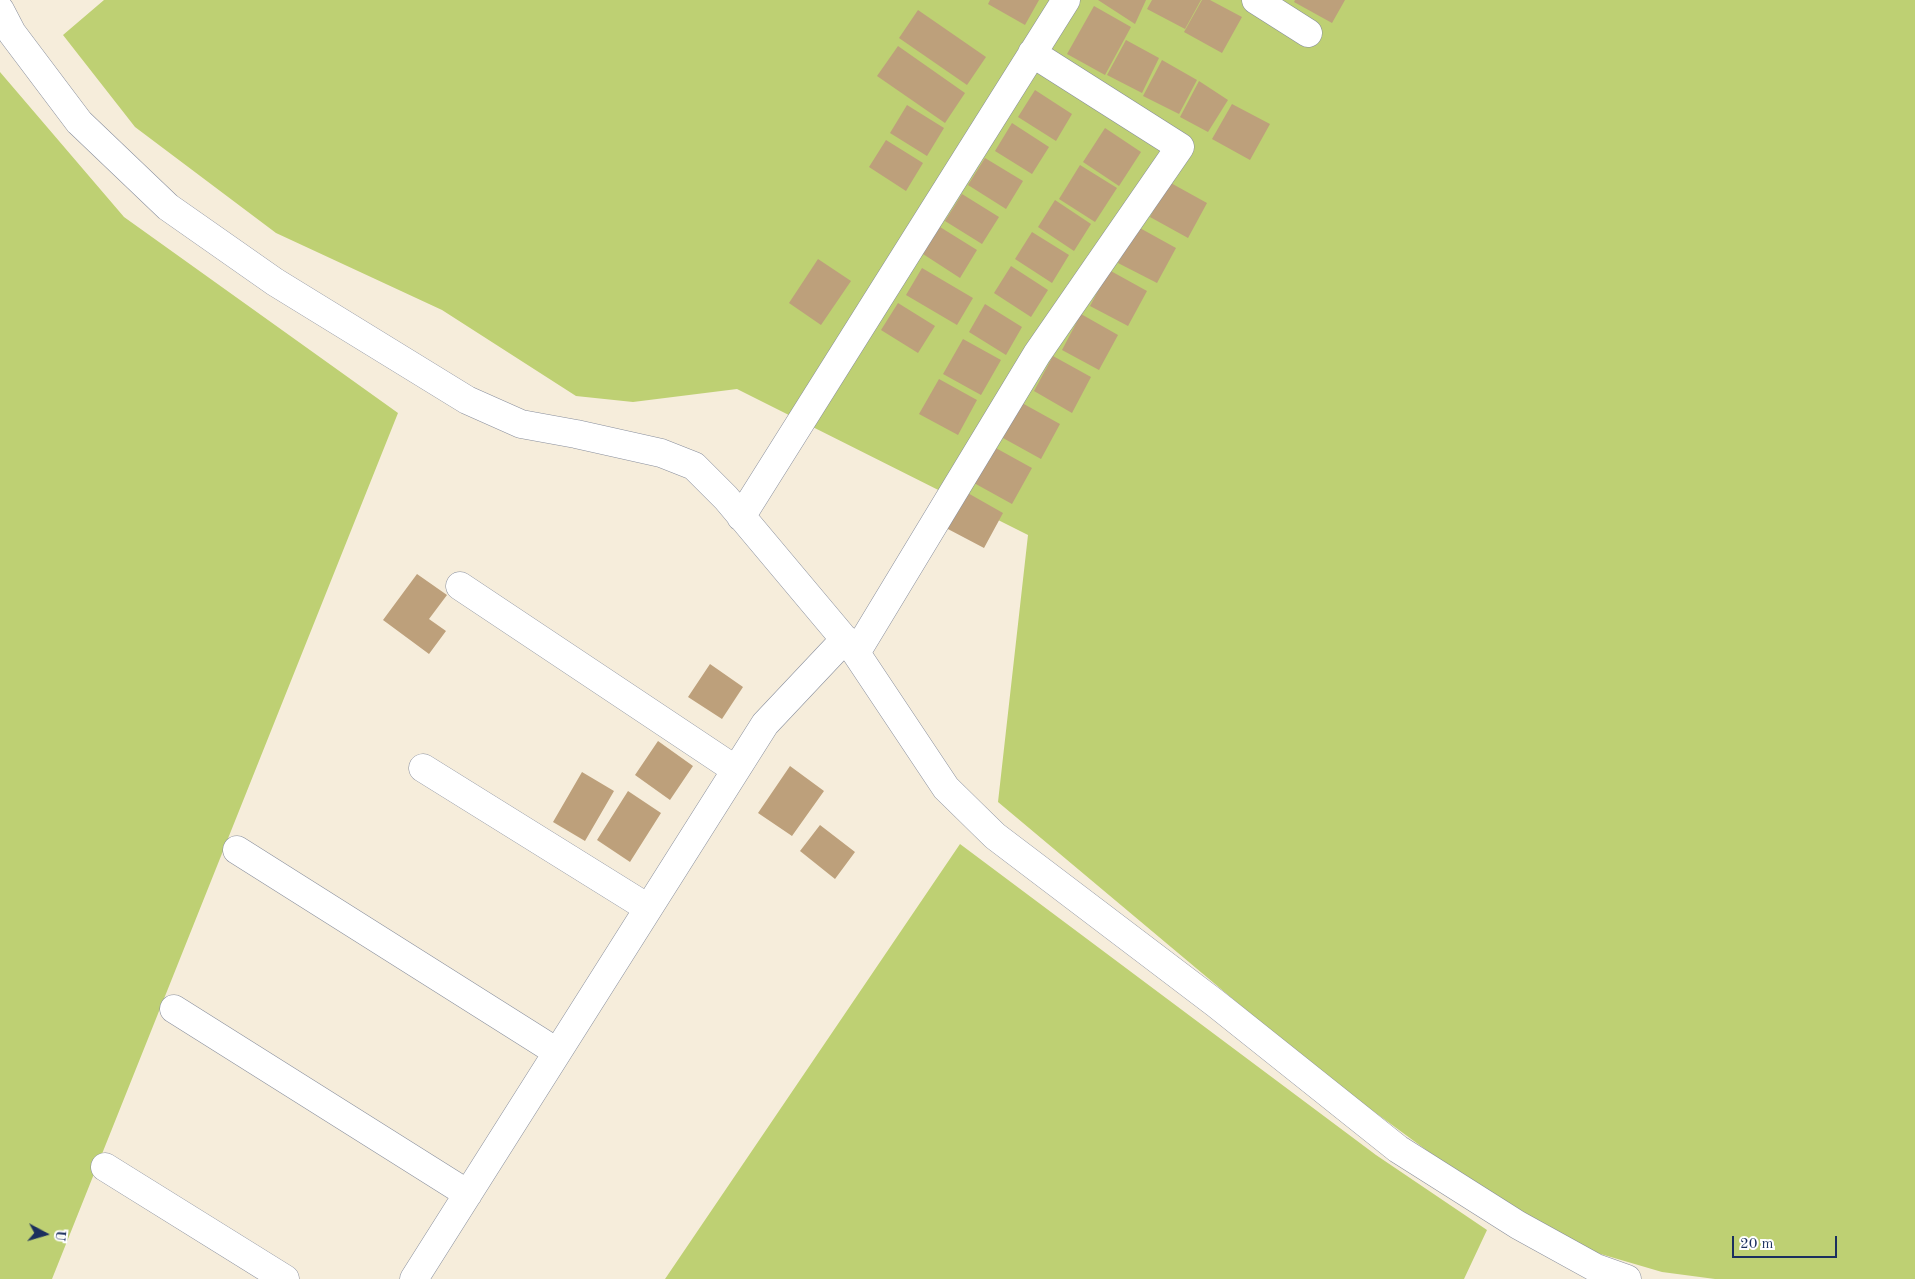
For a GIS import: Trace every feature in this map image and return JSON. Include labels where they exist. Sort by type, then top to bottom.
[{"type":"street","points":[[741,517],[1066,0]]},
{"type":"street","points":[[1256,0],[1308,33]]},
{"type":"street","points":[[0,10],[12,33],[79,122],[168,207],[275,282],[467,400],[522,424],[661,453],[694,466],[726,498],[850,646],[946,788],[995,836],[1215,1003],[1398,1149],[1518,1225],[1596,1268],[1627,1279]]},
{"type":"street","points":[[414,1279],[765,724],[850,646],[1037,354],[1180,147],[1032,53]]},
{"type":"street","points":[[460,586],[736,770]]},
{"type":"street","points":[[422,768],[648,908]]},
{"type":"street","points":[[237,850],[557,1052]]},
{"type":"street","points":[[174,1009],[468,1194]]},
{"type":"street","points":[[105,1167],[285,1279]]},
{"type":"green space","points":[[104,0],[1915,0],[1915,1279],[1715,1279],[1662,1272],[1546,1238],[1320,1072],[998,802],[1028,535],[737,389],[633,402],[576,396],[442,310],[276,233],[135,127],[63,35]]},
{"type":"green space","points":[[0,72],[124,217],[398,413],[52,1279],[0,1279]]},
{"type":"green space","points":[[960,844],[1376,1155],[1487,1230],[1464,1279],[665,1279]]},
{"type":"building","points":[[990,0],[1039,0],[1025,25],[988,4]]},
{"type":"building","points":[[1098,0],[1146,0],[1135,24]]},
{"type":"building","points":[[1152,0],[1201,0],[1185,29],[1147,9]]},
{"type":"building","points":[[1202,0],[1210,0],[1242,17],[1222,53],[1184,32]]},
{"type":"building","points":[[1295,0],[1345,0],[1332,23],[1294,2]]},
{"type":"building","points":[[1094,6],[1131,27],[1105,75],[1067,54]]},
{"type":"building","points":[[918,10],[986,57],[967,85],[899,38]]},
{"type":"building","points":[[1126,40],[1159,58],[1142,93],[1107,75]]},
{"type":"building","points":[[898,46],[965,93],[945,123],[877,76]]},
{"type":"building","points":[[1162,60],[1197,80],[1179,114],[1143,96]]},
{"type":"building","points":[[1199,81],[1228,100],[1208,132],[1180,117]]},
{"type":"building","points":[[1035,90],[1072,114],[1056,141],[1018,117]]},
{"type":"building","points":[[1232,104],[1270,124],[1250,160],[1212,139]]},
{"type":"building","points":[[907,105],[944,128],[927,156],[890,133]]},
{"type":"building","points":[[1012,123],[1049,147],[1032,174],[995,151]]},
{"type":"building","points":[[1105,128],[1141,152],[1119,186],[1083,162]]},
{"type":"building","points":[[886,140],[923,163],[906,191],[869,167]]},
{"type":"building","points":[[985,158],[1023,181],[1006,209],[968,185]]},
{"type":"building","points":[[1080,165],[1117,188],[1095,222],[1059,199]]},
{"type":"building","points":[[1169,182],[1207,203],[1188,238],[1150,217]]},
{"type":"building","points":[[962,194],[999,217],[982,244],[945,221]]},
{"type":"building","points":[[1055,200],[1091,224],[1074,251],[1038,227]]},
{"type":"building","points":[[940,227],[977,250],[960,278],[923,254]]},
{"type":"building","points":[[1138,227],[1176,248],[1157,283],[1118,263]]},
{"type":"building","points":[[1032,232],[1069,255],[1052,283],[1015,259]]},
{"type":"building","points":[[818,259],[851,281],[821,325],[789,303]]},
{"type":"building","points":[[1011,266],[1048,290],[1031,317],[994,293]]},
{"type":"building","points":[[922,268],[973,298],[957,325],[906,295]]},
{"type":"building","points":[[1109,270],[1147,291],[1128,326],[1090,306]]},
{"type":"building","points":[[898,303],[935,326],[918,353],[881,330]]},
{"type":"building","points":[[985,304],[1022,327],[1006,355],[969,332]]},
{"type":"building","points":[[1081,314],[1118,335],[1099,370],[1062,350]]},
{"type":"building","points":[[963,339],[1001,360],[981,395],[943,374]]},
{"type":"building","points":[[1053,356],[1091,377],[1072,413],[1034,391]]},
{"type":"building","points":[[939,379],[977,400],[958,435],[919,414]]},
{"type":"building","points":[[1022,403],[1060,424],[1041,459],[1003,438]]},
{"type":"building","points":[[994,447],[1032,468],[1012,504],[974,483]]},
{"type":"building","points":[[966,492],[1003,513],[984,548],[946,528]]},
{"type":"building","points":[[417,574],[447,595],[429,619],[446,631],[429,654],[383,620]]},
{"type":"building","points":[[710,664],[743,687],[722,719],[688,697]]},
{"type":"building","points":[[658,741],[693,766],[670,800],[635,775]]},
{"type":"building","points":[[790,766],[824,791],[792,836],[758,813]]},
{"type":"building","points":[[582,772],[614,791],[585,841],[553,822]]},
{"type":"building","points":[[628,791],[661,813],[630,862],[597,840]]},
{"type":"building","points":[[820,825],[855,852],[835,879],[800,851]]}]
